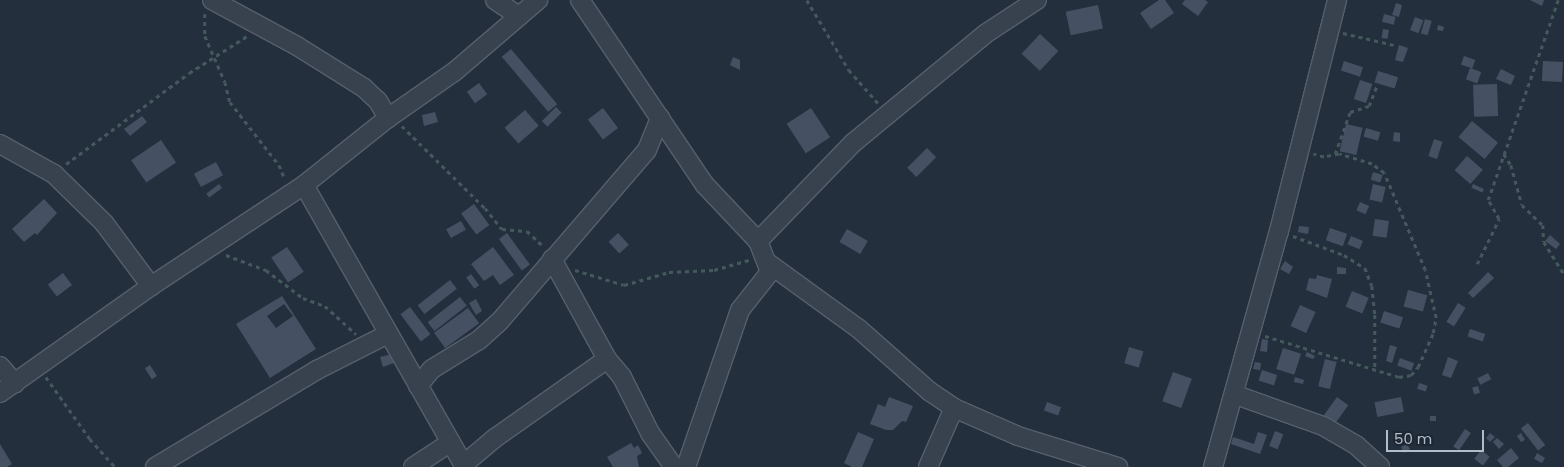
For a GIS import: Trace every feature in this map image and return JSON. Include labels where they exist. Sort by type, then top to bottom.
[{"type":"street","points":[[495,0],[520,16]]},
{"type":"street","points":[[0,366],[7,388],[151,286],[210,250],[299,188],[395,114],[454,72],[538,0]]},
{"type":"street","points":[[580,0],[646,94],[705,185],[764,253],[859,329],[929,391],[954,408],[1018,436],[1118,467]]},
{"type":"street","points":[[764,253],[846,150],[985,34],[1037,0]]},
{"type":"street","points":[[208,6],[297,46],[364,88],[395,114]]},
{"type":"street","points":[[1213,467],[1236,395],[1251,332],[1280,231],[1335,8]]},
{"type":"street","points":[[418,386],[432,369],[479,340],[555,265],[647,150],[660,118]]},
{"type":"street","points":[[0,144],[54,174],[104,223],[151,286]]},
{"type":"street","points":[[299,188],[381,337],[418,386],[464,466],[495,438],[607,359]]},
{"type":"street","points":[[686,467],[727,342],[740,310],[764,284],[770,272],[764,253]]},
{"type":"street","points":[[555,265],[607,359],[617,370],[650,433],[674,467]]},
{"type":"street","points":[[155,467],[317,370],[381,337]]},
{"type":"street","points":[[1236,395],[1323,426],[1357,446],[1380,467]]},
{"type":"street","points":[[928,467],[954,408]]},
{"type":"street","points":[[413,467],[451,442]]},
{"type":"path","points":[[807,0],[849,70],[888,113]]},
{"type":"path","points":[[811,7],[813,0]]},
{"type":"path","points":[[1477,264],[1499,219],[1488,202],[1558,0]]},
{"type":"path","points":[[208,6],[205,36],[212,58],[224,78],[234,109],[299,188]]},
{"type":"path","points":[[1335,8],[1339,28],[1348,36],[1394,45]]},
{"type":"path","points":[[54,174],[126,118],[212,58],[262,30]]},
{"type":"path","points":[[1335,154],[1350,112],[1369,106],[1377,85]]},
{"type":"path","points":[[395,114],[406,132],[485,208],[496,223],[510,231],[527,231],[535,236],[555,265],[585,271],[624,285],[669,272],[714,270],[764,253]]},
{"type":"path","points":[[1251,332],[1399,377],[1411,375],[1418,367],[1433,333],[1434,312],[1422,262],[1384,173],[1372,164],[1335,154],[1324,157],[1299,150]]},
{"type":"path","points":[[1504,154],[1511,165],[1522,205],[1543,225],[1544,242],[1564,274]]},
{"type":"path","points":[[1280,231],[1344,255],[1365,268],[1372,286],[1375,315],[1375,371]]},
{"type":"path","points":[[210,250],[266,270],[303,298],[325,306],[352,332],[381,337]]},
{"type":"path","points":[[38,367],[115,467]]},
{"type":"building","points":[[1159,0],[1165,0],[1174,13],[1151,29],[1140,13]]},
{"type":"building","points":[[1185,0],[1205,0],[1208,2],[1198,16],[1182,4]]},
{"type":"building","points":[[1530,0],[1544,0],[1542,6]]},
{"type":"building","points":[[1396,3],[1402,5],[1399,17],[1392,15]]},
{"type":"building","points":[[1098,5],[1103,28],[1071,35],[1066,12]]},
{"type":"building","points":[[1384,14],[1396,17],[1394,25],[1382,22]]},
{"type":"building","points":[[1415,17],[1423,20],[1418,33],[1410,30]]},
{"type":"building","points":[[1425,19],[1432,21],[1428,35],[1421,33]]},
{"type":"building","points":[[1438,25],[1444,27],[1443,31],[1437,30]]},
{"type":"building","points":[[1383,29],[1389,30],[1388,39],[1382,38]]},
{"type":"building","points":[[1040,34],[1058,51],[1040,71],[1022,54]]},
{"type":"building","points":[[1399,45],[1408,48],[1403,62],[1395,60]]},
{"type":"building","points":[[511,49],[557,104],[548,112],[502,57]]},
{"type":"building","points":[[1464,56],[1475,60],[1472,69],[1461,64]]},
{"type":"building","points":[[733,57],[740,60],[740,70],[730,65]]},
{"type":"building","points":[[1344,61],[1363,67],[1360,77],[1341,71]]},
{"type":"building","points":[[1543,61],[1563,62],[1562,82],[1542,81]]},
{"type":"building","points":[[1470,68],[1481,72],[1477,83],[1466,79]]},
{"type":"building","points":[[1501,69],[1515,76],[1511,85],[1496,79]]},
{"type":"building","points":[[1378,71],[1398,77],[1395,89],[1374,82]]},
{"type":"building","points":[[1360,80],[1372,84],[1366,103],[1354,99]]},
{"type":"building","points":[[479,83],[487,94],[475,103],[467,92]]},
{"type":"building","points":[[1497,84],[1498,116],[1474,117],[1473,85]]},
{"type":"building","points":[[556,107],[562,113],[548,127],[542,121]]},
{"type":"building","points":[[603,108],[618,128],[603,139],[588,119]]},
{"type":"building","points":[[811,108],[830,137],[806,153],[787,124]]},
{"type":"building","points":[[525,110],[539,126],[518,144],[505,128]]},
{"type":"building","points":[[435,112],[438,122],[424,126],[422,115]]},
{"type":"building","points":[[142,116],[147,122],[130,136],[124,129]]},
{"type":"building","points":[[1472,121],[1498,143],[1485,159],[1459,137]]},
{"type":"building","points":[[1346,124],[1363,128],[1356,155],[1340,151]]},
{"type":"building","points":[[1366,128],[1380,132],[1378,141],[1364,137]]},
{"type":"building","points":[[1394,132],[1400,133],[1400,142],[1393,141]]},
{"type":"building","points":[[1434,139],[1443,142],[1437,159],[1428,156]]},
{"type":"building","points":[[161,140],[176,162],[146,183],[131,160]]},
{"type":"building","points":[[927,148],[936,157],[916,177],[907,168]]},
{"type":"building","points":[[1467,156],[1483,170],[1470,184],[1455,170]]},
{"type":"building","points":[[216,162],[223,175],[201,187],[194,174]]},
{"type":"building","points":[[1373,172],[1383,175],[1380,183],[1371,180]]},
{"type":"building","points":[[219,184],[222,188],[209,198],[206,194]]},
{"type":"building","points":[[1373,184],[1386,187],[1382,203],[1369,200]]},
{"type":"building","points":[[1473,184],[1484,189],[1482,193],[1471,188]]},
{"type":"building","points":[[44,199],[57,213],[37,235],[35,233],[24,242],[12,229]]},
{"type":"building","points":[[1360,202],[1369,206],[1365,214],[1356,210]]},
{"type":"building","points":[[474,204],[489,225],[476,234],[461,213]]},
{"type":"building","points":[[1375,219],[1389,221],[1386,238],[1373,236]]},
{"type":"building","points":[[461,221],[466,230],[451,238],[446,229]]},
{"type":"building","points":[[1299,226],[1309,227],[1308,234],[1298,232]]},
{"type":"building","points":[[1330,228],[1347,234],[1343,246],[1326,240]]},
{"type":"building","points":[[847,229],[868,241],[860,254],[840,242]]},
{"type":"building","points":[[507,233],[530,265],[522,270],[499,239]]},
{"type":"building","points":[[618,233],[629,245],[619,254],[608,242]]},
{"type":"building","points":[[1550,235],[1560,244],[1556,249],[1545,241]]},
{"type":"building","points":[[1351,236],[1363,241],[1359,249],[1347,244]]},
{"type":"building","points":[[287,247],[304,272],[288,282],[271,258]]},
{"type":"building","points":[[493,247],[514,275],[500,285],[493,275],[484,281],[471,264]]},
{"type":"building","points":[[1285,261],[1293,267],[1289,274],[1280,269]]},
{"type":"building","points":[[1337,267],[1346,268],[1346,274],[1337,274]]},
{"type":"building","points":[[1488,272],[1494,278],[1473,298],[1468,293]]},
{"type":"building","points":[[63,273],[72,285],[57,296],[48,284]]},
{"type":"building","points":[[471,274],[479,285],[474,289],[466,278]]},
{"type":"building","points":[[1317,275],[1332,279],[1327,298],[1306,290],[1309,278],[1316,279]]},
{"type":"building","points":[[450,280],[457,289],[424,314],[418,305]]},
{"type":"building","points":[[1408,290],[1427,295],[1423,312],[1404,306]]},
{"type":"building","points":[[1352,291],[1369,298],[1362,314],[1346,307]]},
{"type":"building","points":[[282,296],[316,349],[270,378],[236,324]],"holes":[[[284,304],[293,316],[276,328],[267,316]]]},
{"type":"building","points":[[460,297],[467,306],[434,331],[428,322]]},
{"type":"building","points":[[476,299],[482,311],[476,315],[469,303]]},
{"type":"building","points":[[1458,303],[1466,308],[1454,326],[1446,322]]},
{"type":"building","points":[[1300,305],[1316,312],[1306,333],[1291,326]]},
{"type":"building","points":[[410,307],[430,334],[421,341],[400,314]]},
{"type":"building","points":[[468,308],[479,323],[445,348],[434,333]]},
{"type":"building","points":[[1384,311],[1403,317],[1399,329],[1380,322]]},
{"type":"building","points":[[1470,329],[1485,334],[1483,342],[1468,337]]},
{"type":"building","points":[[1262,339],[1268,340],[1267,352],[1260,351]]},
{"type":"building","points":[[1390,345],[1397,347],[1392,363],[1386,361]]},
{"type":"building","points":[[1129,347],[1143,351],[1139,367],[1124,363]]},
{"type":"building","points":[[1283,348],[1301,354],[1294,375],[1276,369]]},
{"type":"building","points":[[1307,352],[1315,356],[1313,359],[1305,356]]},
{"type":"building","points":[[392,354],[394,363],[383,367],[380,357]]},
{"type":"building","points":[[1448,357],[1458,361],[1451,378],[1442,375]]},
{"type":"building","points":[[1400,358],[1414,363],[1411,371],[1397,366]]},
{"type":"building","points":[[1325,359],[1337,362],[1330,389],[1318,386]]},
{"type":"building","points":[[1255,362],[1261,363],[1260,370],[1253,369]]},
{"type":"building","points":[[150,365],[157,376],[152,379],[145,368]]},
{"type":"building","points":[[1262,370],[1277,375],[1274,385],[1259,380]]},
{"type":"building","points":[[1173,372],[1192,379],[1181,408],[1162,401]]},
{"type":"building","points":[[1488,373],[1491,379],[1480,385],[1477,378]]},
{"type":"building","points":[[1295,377],[1304,380],[1303,384],[1294,382]]},
{"type":"building","points":[[1419,383],[1428,386],[1426,391],[1417,389]]},
{"type":"building","points":[[1478,386],[1480,393],[1474,394],[1472,388]]},
{"type":"building","points":[[889,397],[913,406],[906,422],[902,421],[893,430],[886,430],[870,424],[878,404],[885,407]]},
{"type":"building","points":[[1337,397],[1348,405],[1334,425],[1323,416]]},
{"type":"building","points":[[1401,397],[1404,412],[1377,417],[1374,402]]},
{"type":"building","points":[[1047,402],[1061,407],[1058,416],[1044,410]]},
{"type":"building","points":[[1430,416],[1436,416],[1436,421],[1430,421]]},
{"type":"building","points":[[1528,423],[1545,445],[1538,451],[1521,429]]},
{"type":"building","points":[[1465,429],[1471,433],[1459,450],[1453,446]]},
{"type":"building","points":[[1275,431],[1283,434],[1278,449],[1269,446]]},
{"type":"building","points":[[858,432],[874,439],[862,467],[852,467],[844,463]]},
{"type":"building","points":[[1258,432],[1267,435],[1260,454],[1231,444],[1233,437],[1254,444]]},
{"type":"building","points":[[1406,432],[1409,440],[1396,445],[1393,437]]},
{"type":"building","points":[[1490,433],[1495,437],[1490,442],[1486,438]]},
{"type":"building","points":[[1521,433],[1525,440],[1521,442],[1517,436]]},
{"type":"building","points":[[1497,438],[1504,444],[1499,449],[1493,442]]},
{"type":"building","points":[[631,443],[634,448],[638,445],[642,453],[637,456],[639,467],[613,467],[607,457]]},
{"type":"building","points":[[0,444],[12,464],[7,467],[0,467]]},
{"type":"building","points":[[1407,444],[1410,449],[1404,453],[1401,447]]},
{"type":"building","points":[[1511,448],[1519,458],[1508,467],[1503,467],[1497,460]]},
{"type":"building","points":[[1481,450],[1490,457],[1483,465],[1474,459]]},
{"type":"building","points":[[1537,453],[1545,458],[1542,463],[1534,459]]}]
